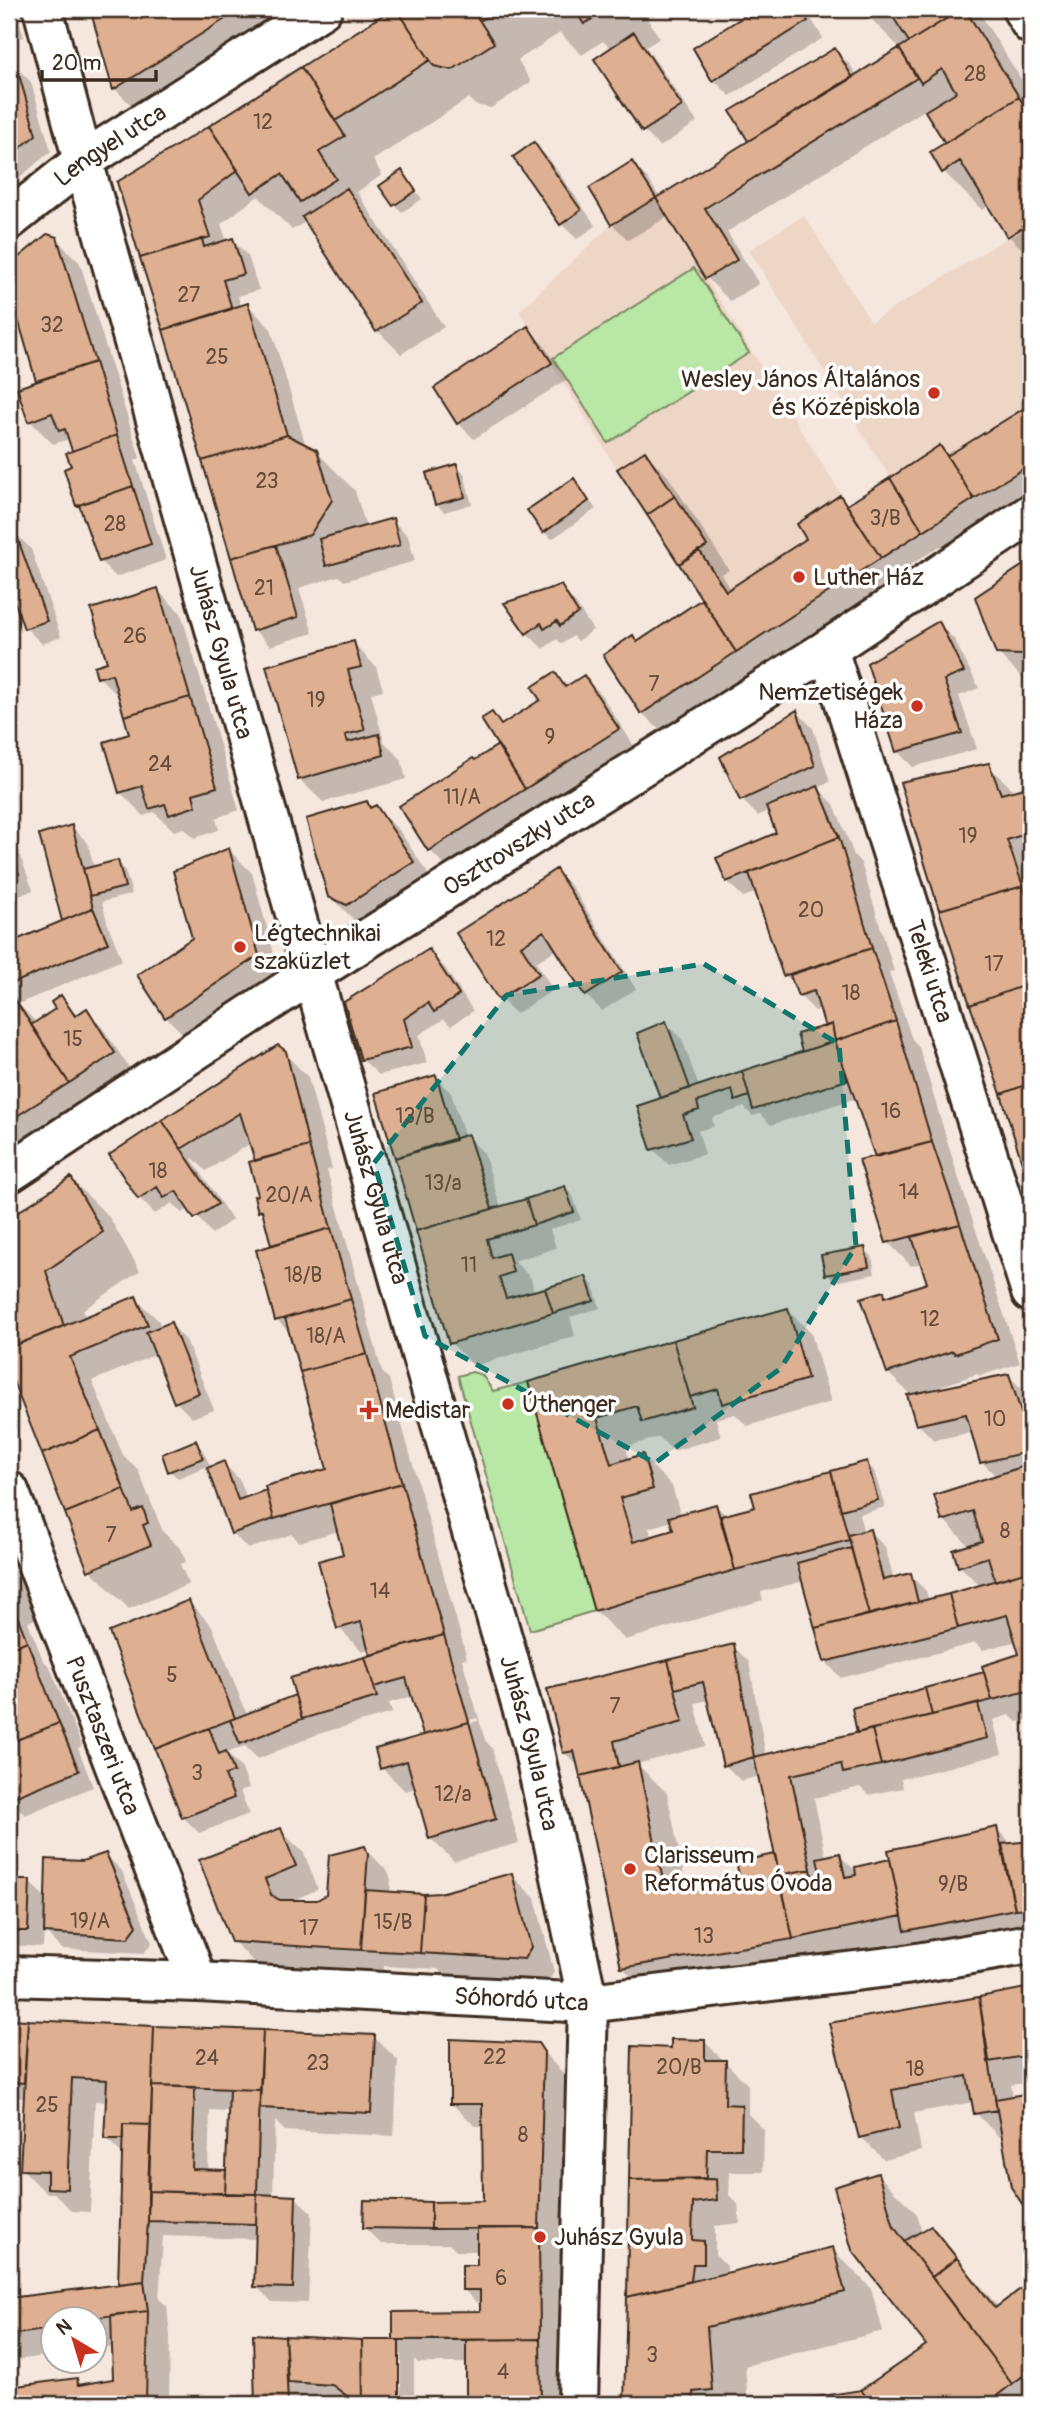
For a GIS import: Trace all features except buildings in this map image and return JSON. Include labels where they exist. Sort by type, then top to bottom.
[{"type":"street","name":"Juhász Gyula utca","points":[[43,9],[83,161],[532,1742],[587,2003],[578,2404]]},
{"type":"street","name":"Lengyel utca","points":[[9,220],[83,161],[322,9]]},
{"type":"street","points":[[1022,9],[1031,24]]},
{"type":"street","name":"Osztrovszky utca","points":[[9,1173],[313,973],[828,649],[1031,514]]},
{"type":"street","name":"Teleki utca","points":[[828,649],[1031,1292]]},
{"type":"street","name":"Pusztaszeri utca","points":[[9,1491],[198,1982]]},
{"type":"street","name":"Sóhordó utca","points":[[9,1976],[198,1982],[587,2003],[905,1965],[1031,1944]]},
{"type":"highlighted area","points":[[704,964],[839,1044],[856,1246],[781,1368],[655,1463],[425,1336],[374,1163],[507,995]]},
{"type":"shaded area","points":[[656,198],[881,558],[736,652],[617,469],[519,311],[611,225]]},
{"type":"shaded area","name":"Wesley János Általános és Középiskola","points":[[804,215],[871,322],[1031,223],[1031,464],[923,531],[749,250]]},
{"type":"green space","points":[[694,268],[749,353],[608,443],[553,358]]},
{"type":"green space","points":[[472,1372],[482,1375],[493,1391],[528,1382],[594,1611],[530,1630],[458,1376]]},
{"type":"place","name":"Wesley János Általános és Középiskola","points":[[934,393]]},
{"type":"place","name":"Luther Ház","points":[[799,577]]},
{"type":"place","name":"Nemzetiségek Háza","points":[[917,706]]},
{"type":"place","name":"Légtechnikai szaküzlet","points":[[240,947]]},
{"type":"place","name":"Úthenger","points":[[508,1404]]},
{"type":"place","name":"Medistar","points":[[369,1410]]},
{"type":"place","name":"Clarisseum Református Óvoda","points":[[630,1869]]},
{"type":"place","name":"Juhász Gyula","points":[[540,2237]]}]
